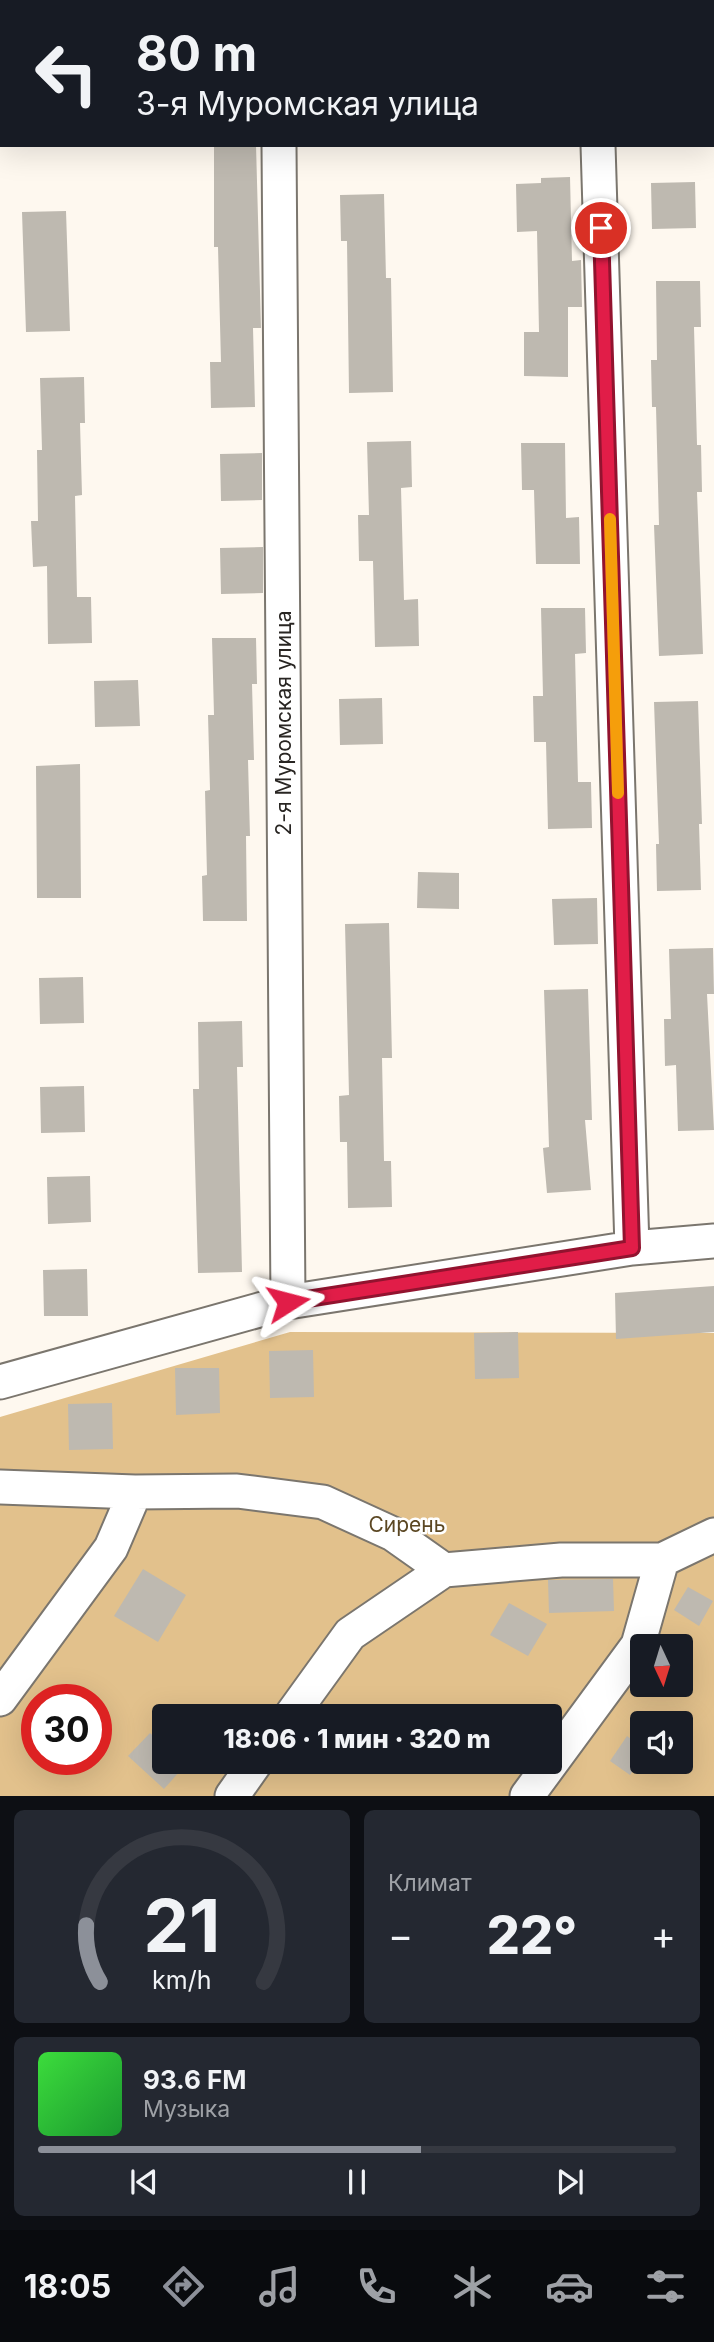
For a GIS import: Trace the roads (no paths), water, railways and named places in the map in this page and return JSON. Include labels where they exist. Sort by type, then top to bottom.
[{"type":"street","name":"2-я Муромская улица","points":[[279,147],[288,1302]]},
{"type":"street","points":[[598,147],[632,1248]]},
{"type":"street","points":[[0,1382],[288,1302],[632,1248],[714,1241]]},
{"type":"street","points":[[0,1487],[135,1492],[237,1491],[323,1502],[393,1534],[444,1570]]},
{"type":"street","points":[[0,1699],[111,1548],[135,1492]]},
{"type":"street","points":[[299,1704],[350,1634],[444,1570],[561,1560],[662,1560],[714,1535]]},
{"type":"street","points":[[527,1796],[638,1645],[662,1560]]},
{"type":"street","points":[[232,1796],[248,1774]]},
{"type":"park label","name":"Сирень","points":[[407,1525]]}]
